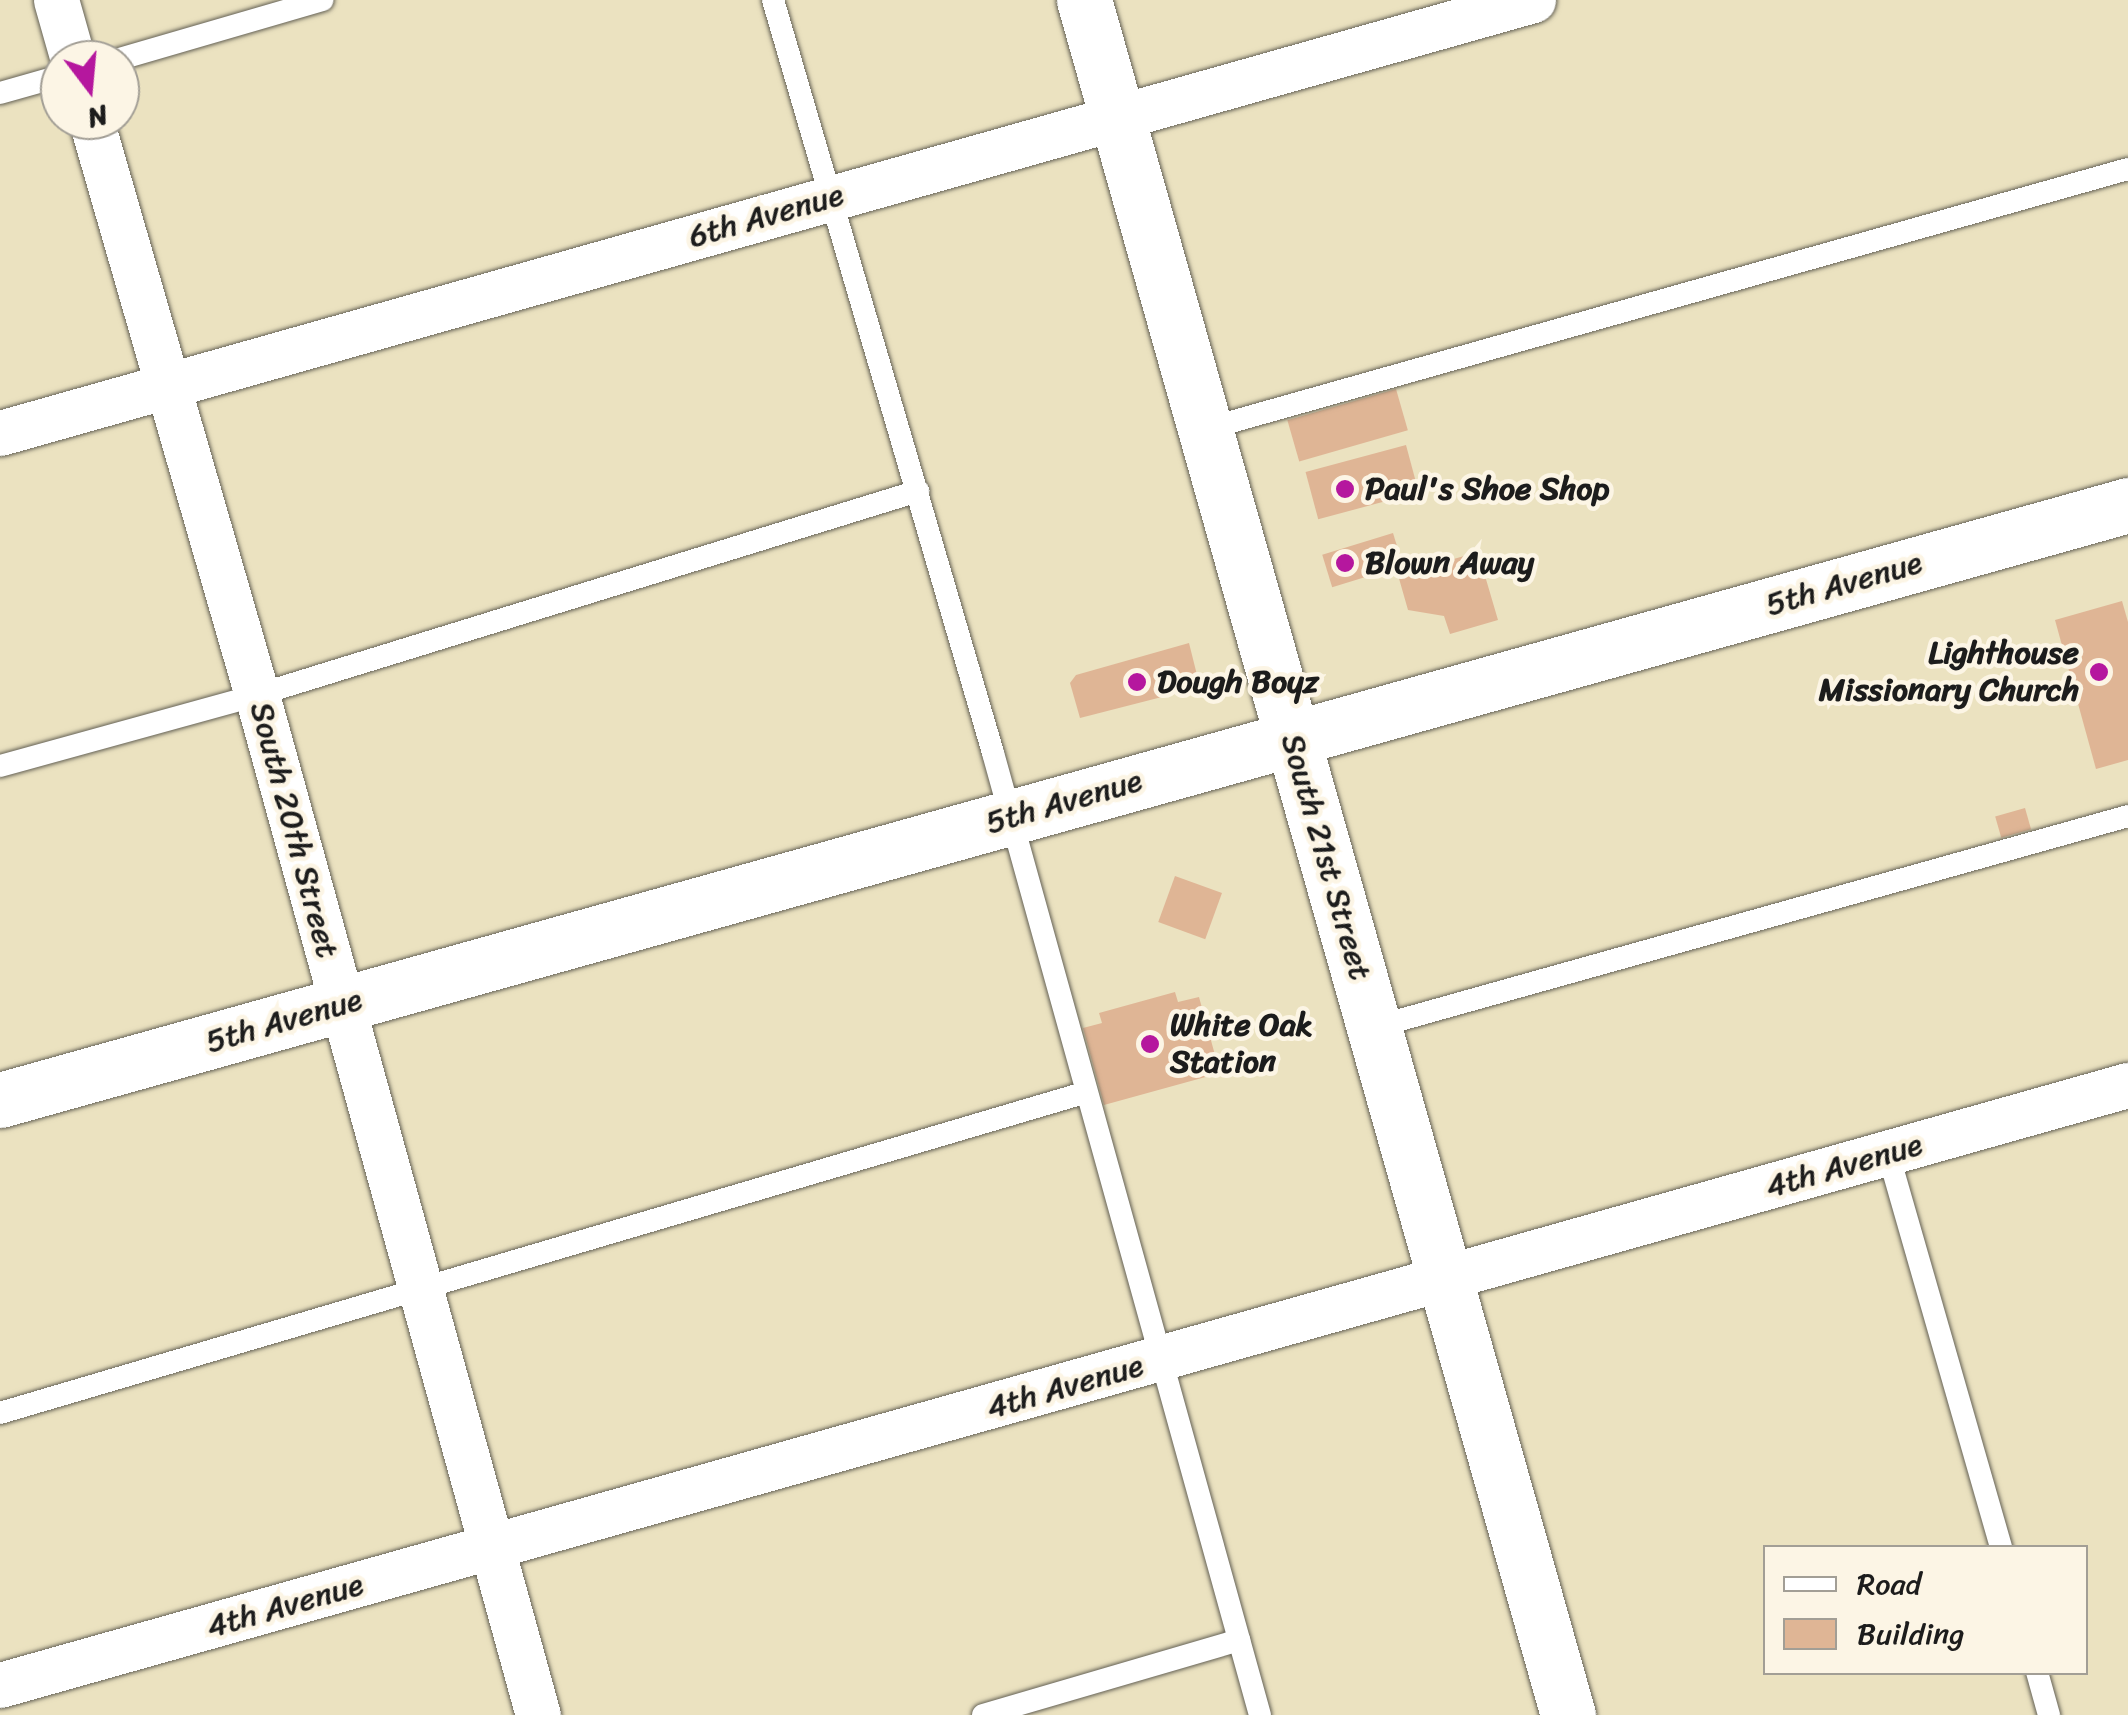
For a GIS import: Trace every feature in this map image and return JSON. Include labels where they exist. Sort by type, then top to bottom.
[{"type":"street","points":[[56,0],[67,40]]},
{"type":"street","name":"South 21st Street","points":[[1084,0],[1568,1715]]},
{"type":"street","name":"6th Avenue","points":[[0,432],[1533,0]]},
{"type":"street","name":"South 20th Street","points":[[96,140],[257,695],[538,1715]]},
{"type":"street","name":"5th Avenue","points":[[0,1100],[2128,506]]},
{"type":"street","name":"4th Avenue","points":[[0,1685],[2128,1085]]},
{"type":"lane","points":[[140,53],[322,0]]},
{"type":"lane","points":[[773,0],[1011,817],[1260,1715]]},
{"type":"lane","points":[[0,94],[40,82]]},
{"type":"lane","points":[[1206,429],[2128,170]]},
{"type":"lane","points":[[0,766],[257,695],[918,491]]},
{"type":"lane","points":[[1375,1027],[2128,816]]},
{"type":"lane","points":[[0,1413],[1088,1092]]},
{"type":"lane","points":[[1888,1153],[2000,1545]]},
{"type":"lane","points":[[983,1715],[1239,1640]]},
{"type":"lane","points":[[2038,1675],[2049,1715]]},
{"type":"building","points":[[1396,389],[1408,430],[1299,461],[1287,420]]},
{"type":"building","points":[[1406,445],[1419,492],[1318,519],[1306,472]]},
{"type":"building","points":[[1393,533],[1403,566],[1332,587],[1322,555]]},
{"type":"building","points":[[1478,552],[1498,620],[1450,634],[1444,616],[1408,610],[1398,575]]},
{"type":"building","name":"Lighthouse Missionary Church","points":[[2122,601],[2128,622],[2128,760],[2096,769],[2055,620]]},
{"type":"building","points":[[1189,643],[1197,675],[1193,689],[1080,718],[1070,683],[1076,675]]},
{"type":"building","points":[[2025,808],[2031,829],[2001,838],[1995,817]]},
{"type":"building","points":[[1175,876],[1222,893],[1205,939],[1158,922]]},
{"type":"building","points":[[1175,992],[1178,1002],[1199,997],[1220,1073],[1104,1105],[1083,1028],[1102,1023],[1099,1013]]},
{"type":"place","name":"Paul's Shoe Shop","points":[[1345,489]]},
{"type":"place","name":"Blown Away","points":[[1345,563]]},
{"type":"place","name":"Lighthouse Missionary Church","points":[[2099,672]]},
{"type":"place","name":"Dough Boyz","points":[[1137,682]]},
{"type":"place","name":"White Oak Station","points":[[1150,1044]]}]
